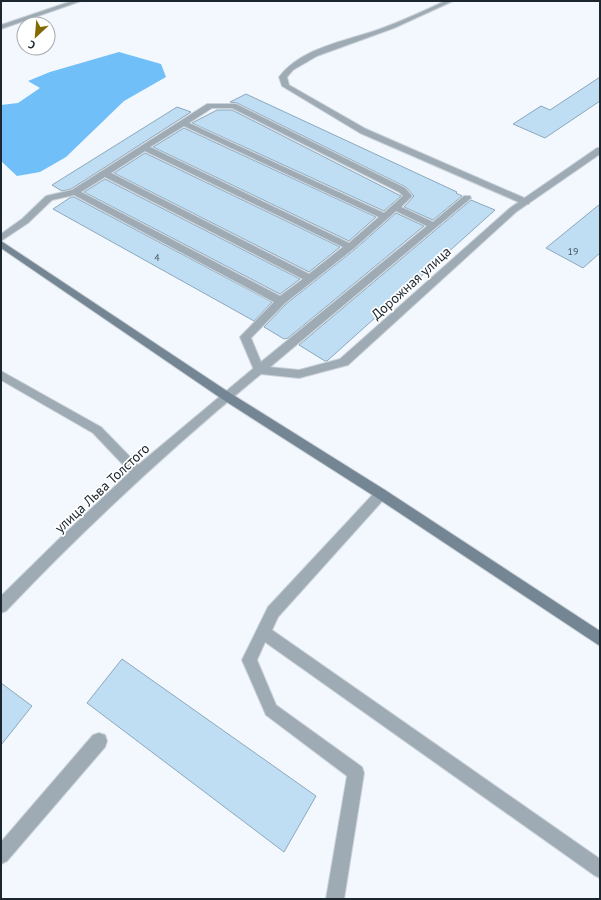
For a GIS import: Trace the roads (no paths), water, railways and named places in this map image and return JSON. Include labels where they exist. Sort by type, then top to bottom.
[{"type":"street","points":[[1,26],[78,1]]},
{"type":"street","points":[[450,1],[383,30],[352,39],[298,63],[287,71],[283,78],[286,86],[363,131],[526,202]]},
{"type":"street","points":[[1,238],[25,220],[49,198],[75,192],[210,106],[233,106],[402,190],[408,196],[350,247],[281,301],[245,337],[259,370]]},
{"type":"street","points":[[184,123],[384,216]]},
{"type":"street","points":[[145,148],[350,247]]},
{"type":"street","name":"Дорожная улица","points":[[259,370],[300,374],[344,362],[513,210],[600,150]]},
{"type":"street","points":[[104,174],[309,278]]},
{"type":"street","points":[[75,192],[281,301]]},
{"type":"street","points":[[226,396],[467,198]]},
{"type":"street","points":[[395,207],[434,226]]},
{"type":"street","points":[[1,244],[226,396],[381,494],[600,639]]},
{"type":"street","points":[[1,375],[97,430],[138,473]]},
{"type":"street","name":"улица Льва Толстого","points":[[1,606],[138,473],[226,396]]},
{"type":"street","points":[[335,899],[356,773],[271,710],[249,660],[273,612],[381,494]]},
{"type":"street","points":[[263,632],[600,869]]},
{"type":"street","points":[[1,855],[99,741]]}]
